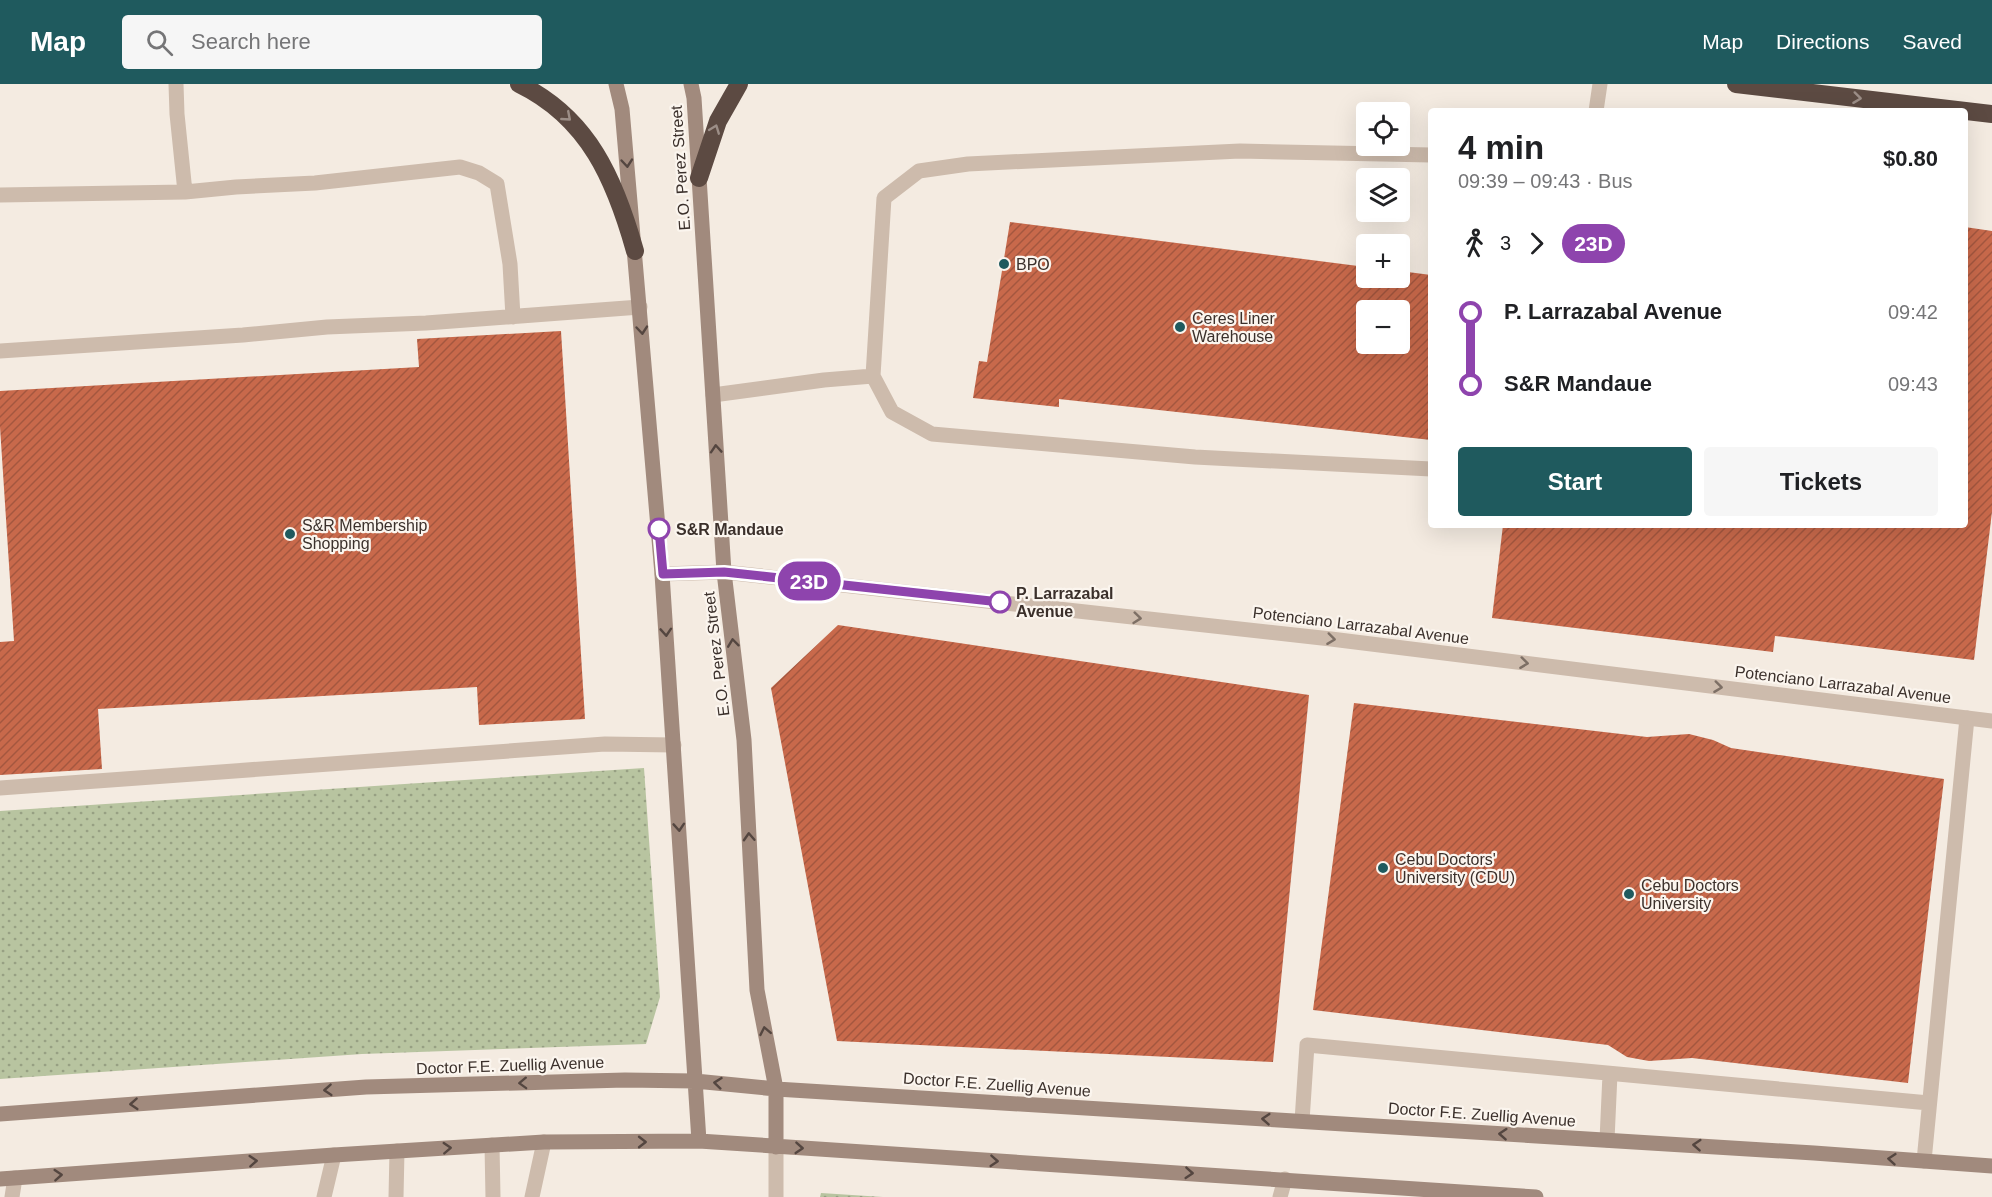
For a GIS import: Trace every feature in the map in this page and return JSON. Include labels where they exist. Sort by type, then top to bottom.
[{"type":"highway","points":[[519,84],[545,99],[563,114],[590,144],[603,164],[623,207],[635,251]]},
{"type":"highway","points":[[699,178],[718,121],[739,84]]},
{"type":"highway","points":[[1736,84],[1883,92],[1952,108]]},
{"type":"highway","points":[[1968,111],[1992,114]]},
{"type":"street","points":[[176,84],[185,192]]},
{"type":"street","points":[[616,84],[622,109],[663,574],[699,1141]]},
{"type":"street","name":"E.O. Perez Street","points":[[691,84],[694,98],[724,572],[744,740],[757,990],[776,1089],[776,1147]]},
{"type":"street","points":[[1596,108],[1600,84]]},
{"type":"street","points":[[1428,155],[1240,151],[968,164],[919,171],[884,198],[873,376],[892,412],[932,434],[1195,457],[1428,469]]},
{"type":"street","points":[[0,195],[185,192],[315,183],[460,167],[479,173],[496,184],[510,264],[513,317]]},
{"type":"street","points":[[0,351],[243,335],[327,327],[640,308]]},
{"type":"street","points":[[713,395],[824,380],[873,376]]},
{"type":"street","name":"Potenciano Larrazabal Avenue","points":[[663,574],[724,572],[1342,640],[1992,721]]},
{"type":"street","points":[[1924,1161],[1967,718]]},
{"type":"street","points":[[0,788],[605,744],[674,745]]},
{"type":"street","points":[[1302,1121],[1307,1045],[1929,1103]]},
{"type":"street","points":[[1606,1140],[1610,1074]]},
{"type":"street","name":"Doctor F.E. Zuellig Avenue","points":[[0,1114],[366,1087],[625,1080],[695,1081],[776,1089],[1992,1166]]},
{"type":"street","points":[[12,1197],[8,1178],[544,1142],[699,1141],[1536,1197]]},
{"type":"street","points":[[532,1197],[544,1142]]},
{"type":"street","points":[[492,1145],[494,1197]]},
{"type":"street","points":[[776,1147],[776,1197]]},
{"type":"street","points":[[396,1197],[397,1151]]},
{"type":"street","points":[[324,1197],[334,1155]]},
{"type":"street","points":[[1280,1197],[1285,1179]]},
{"type":"green space","points":[[644,768],[660,997],[646,1044],[362,1054],[0,1079],[0,811]]},
{"type":"green space","points":[[821,1193],[883,1197],[820,1197]]},
{"type":"building","name":"Ceres Liner Warehouse","points":[[1010,222],[1356,266],[1356,288],[1410,288],[1410,272],[1428,275],[1428,440],[1059,399],[1059,407],[973,398],[979,361],[987,362]]},
{"type":"building","points":[[1968,227],[1992,231],[1992,512],[1974,660],[1775,636],[1773,652],[1492,618],[1503,528],[1968,528]]},
{"type":"building","name":"S&R Membership Shopping","points":[[561,331],[585,719],[479,725],[477,687],[98,709],[102,769],[0,775],[0,642],[14,641],[0,427],[0,391],[419,367],[417,339]]},
{"type":"building","points":[[838,625],[1309,695],[1273,1062],[837,1041],[771,688]]},
{"type":"building","name":"Cebu Doctors University","points":[[1354,703],[1647,737],[1689,734],[1713,740],[1731,748],[1944,779],[1908,1083],[1692,1058],[1649,1061],[1627,1057],[1608,1045],[1313,1010]]},
{"type":"bus line","name":"23D","points":[[659,529],[663,574],[724,572],[1000,602]]},
{"type":"place","name":"BPO","points":[[1004,264]]},
{"type":"place","name":"Ceres Liner Warehouse","points":[[1180,327]]},
{"type":"place","name":"S&R Mandaue","points":[[659,529]]},
{"type":"place","name":"S&R Membership Shopping","points":[[290,534]]},
{"type":"place","name":"P. Larrazabal Avenue","points":[[1000,602]]},
{"type":"place","name":"Cebu Doctors' University (CDU)","points":[[1383,868]]},
{"type":"place","name":"Cebu Doctors University","points":[[1629,894]]}]
